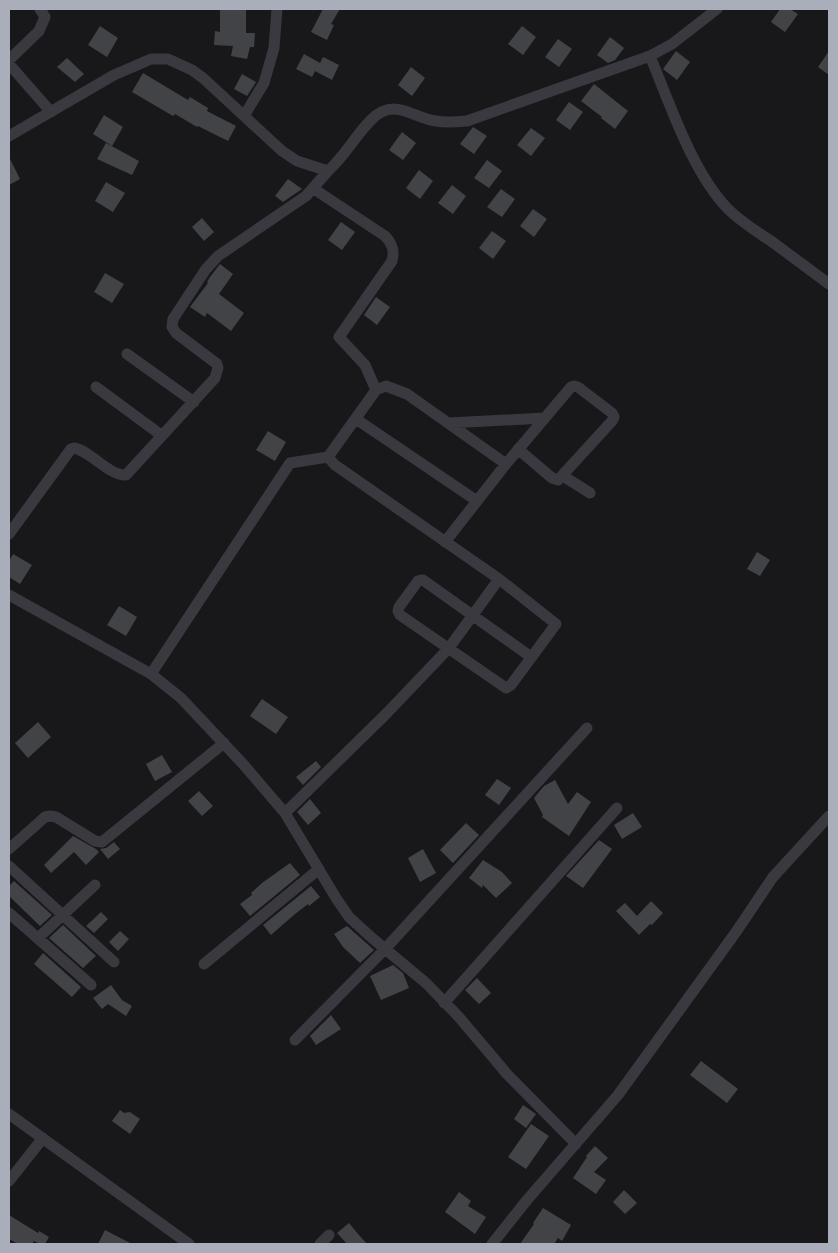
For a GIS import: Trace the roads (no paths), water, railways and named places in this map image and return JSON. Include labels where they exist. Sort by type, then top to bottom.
[{"type":"street","points":[[40,9],[45,17],[39,31],[9,62],[52,112]]},
{"type":"street","points":[[244,116],[264,83],[274,48],[277,9]]},
{"type":"street","points":[[9,534],[71,449],[81,449],[116,472],[126,475],[215,378],[218,368],[214,361],[176,333],[172,327],[173,319],[206,270],[218,256],[278,216],[314,189],[328,171],[336,165],[371,120],[392,108],[401,109],[434,121],[467,121],[650,56],[672,44],[717,9]]},
{"type":"street","points":[[650,56],[696,164],[716,194],[727,208],[745,224],[829,284]]},
{"type":"street","points":[[9,136],[114,75],[151,59],[168,59],[192,70],[203,78],[282,151],[297,161],[328,171]]},
{"type":"street","points":[[314,189],[385,236],[393,248],[394,255],[392,261],[339,337],[365,365],[376,390]]},
{"type":"street","points":[[126,354],[194,402]]},
{"type":"street","points":[[151,674],[290,463],[328,457],[376,390],[386,386],[407,394],[506,464]]},
{"type":"street","points":[[96,387],[161,436]]},
{"type":"street","points":[[445,542],[506,464],[571,387],[578,387],[612,413],[614,417],[558,480],[552,478],[518,450]]},
{"type":"street","points":[[448,423],[545,418]]},
{"type":"street","points":[[356,419],[477,501]]},
{"type":"street","points":[[328,457],[335,465],[499,579],[556,624],[509,687],[506,688],[400,615],[398,612],[399,607],[418,581],[426,581],[531,657]]},
{"type":"street","points":[[563,476],[590,493]]},
{"type":"street","points":[[285,813],[386,714],[449,648],[499,579]]},
{"type":"street","points":[[9,595],[151,674],[180,698],[285,813],[349,917],[426,983],[507,1074],[576,1144]]},
{"type":"street","points":[[295,1040],[385,949],[587,728]]},
{"type":"street","points":[[9,849],[45,817],[50,816],[56,817],[95,841],[102,842],[224,744]]},
{"type":"street","points":[[444,1003],[617,808]]},
{"type":"street","points":[[492,1244],[527,1200],[618,1095],[736,932],[773,877],[829,816]]},
{"type":"street","points":[[9,866],[114,962]]},
{"type":"street","points":[[204,964],[319,869]]},
{"type":"street","points":[[38,938],[96,885]]},
{"type":"street","points":[[9,913],[91,985]]},
{"type":"street","points":[[9,1114],[188,1244]]},
{"type":"street","points":[[9,1181],[43,1138]]},
{"type":"street","points":[[320,1244],[329,1235]]}]
